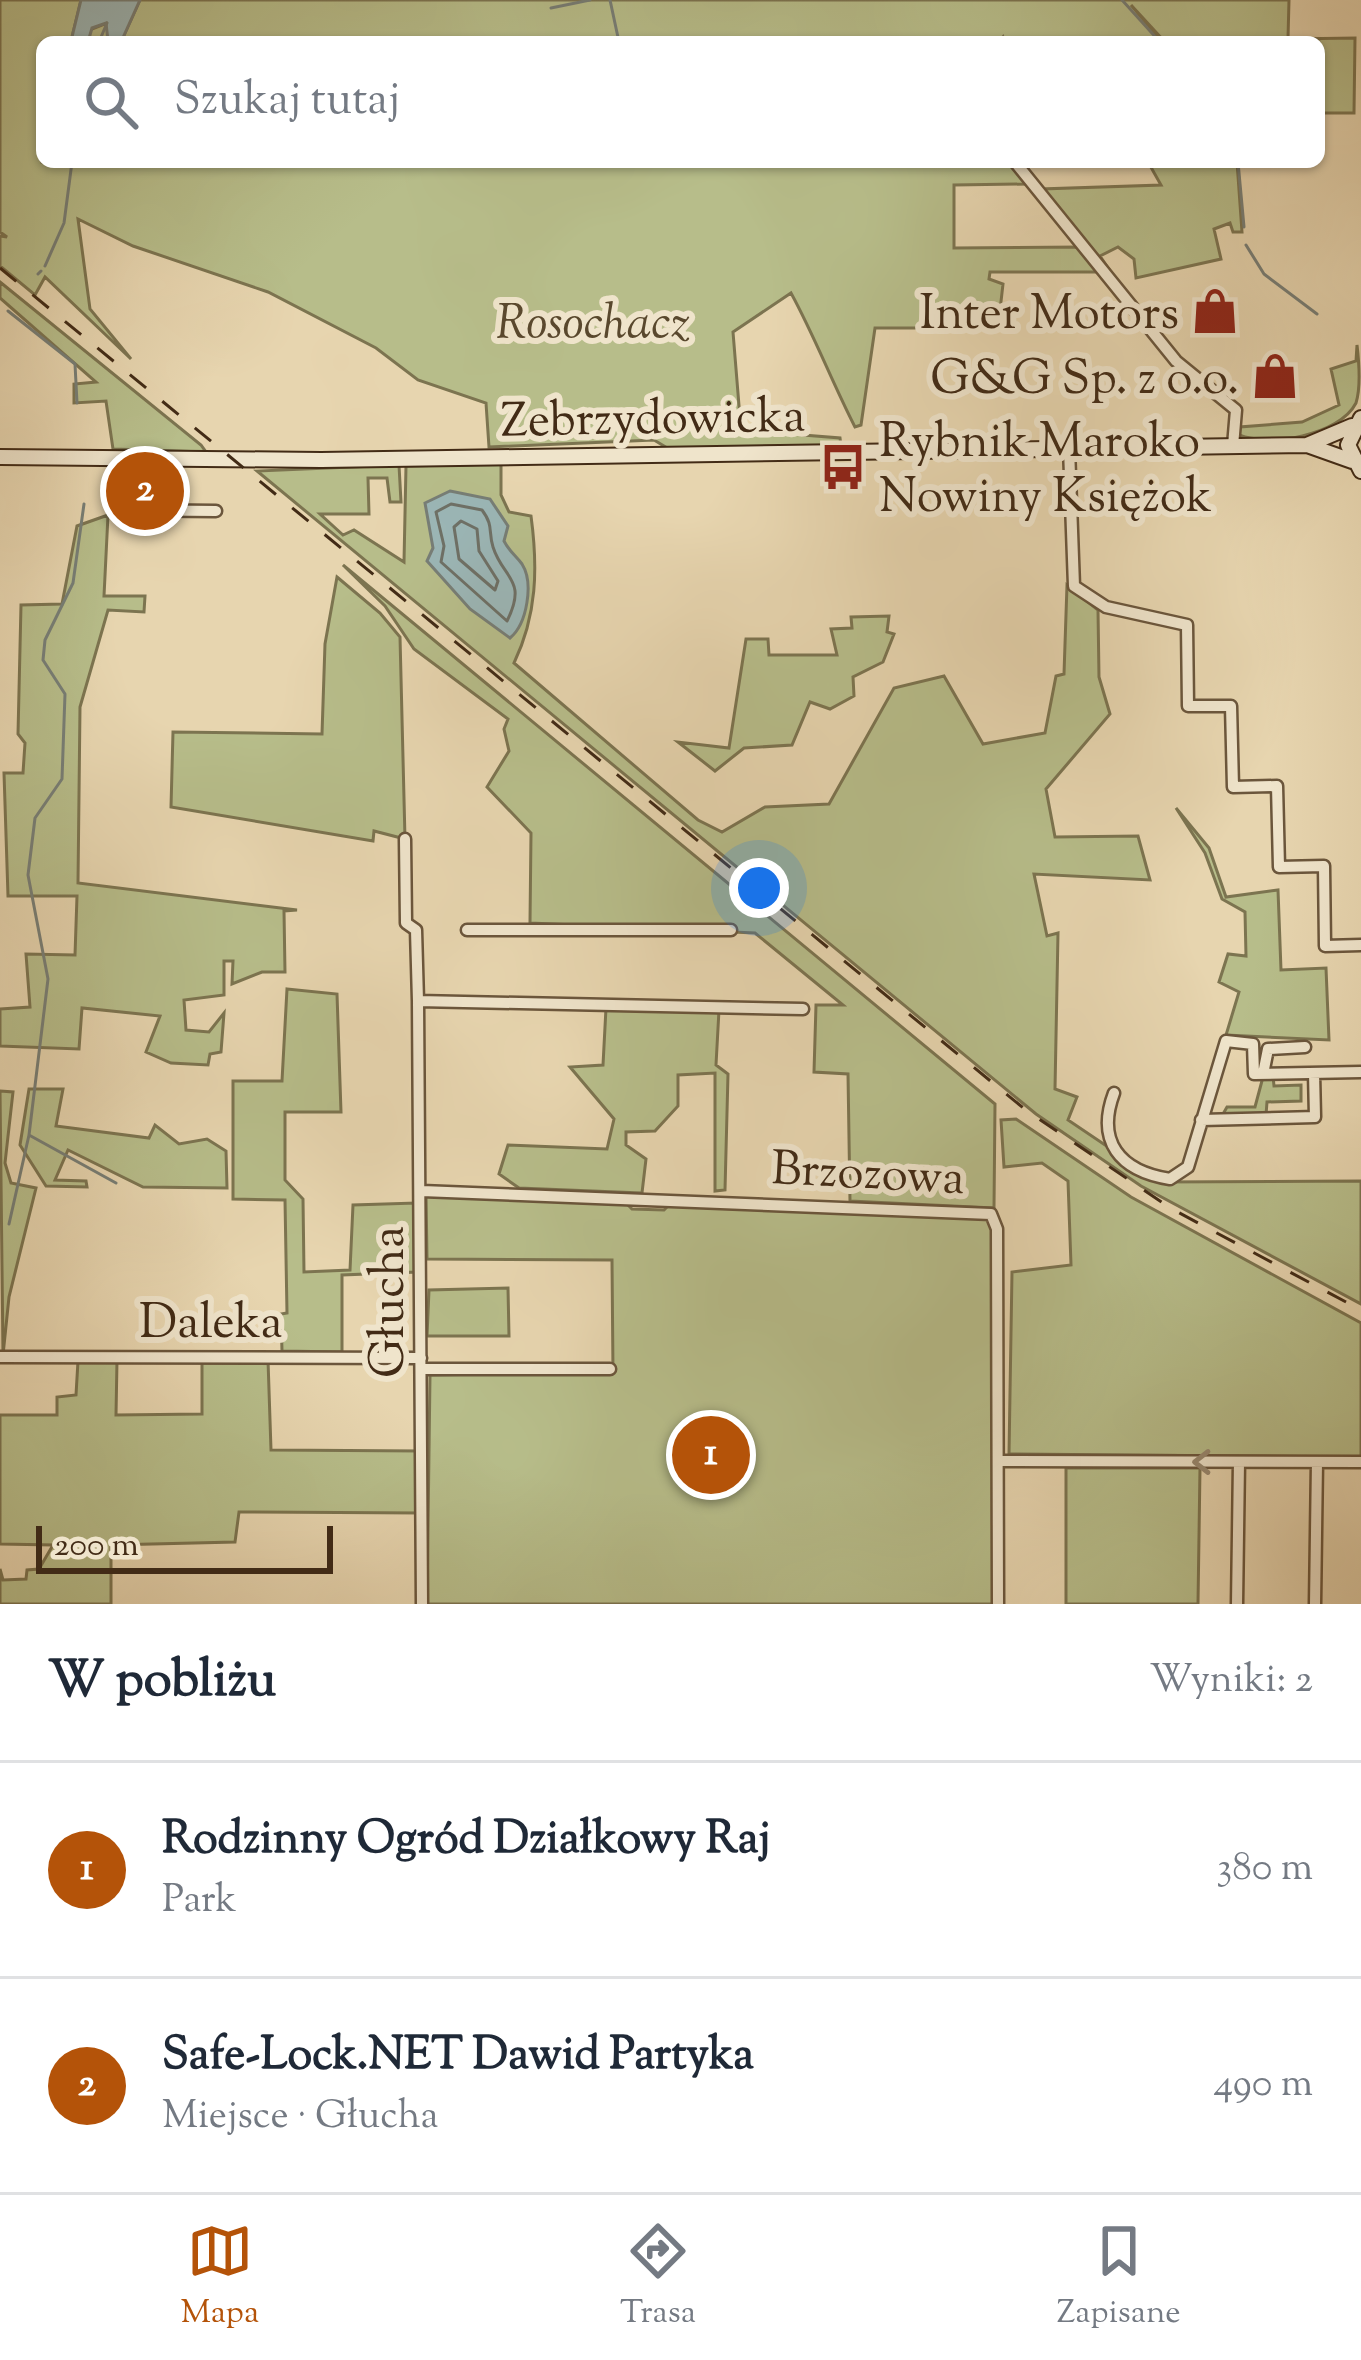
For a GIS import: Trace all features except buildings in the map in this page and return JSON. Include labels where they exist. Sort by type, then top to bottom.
[{"type":"street","points":[[1020,168],[1176,361],[1236,410],[1233,446]]},
{"type":"street","points":[[1357,466],[1348,440],[1358,421]]},
{"type":"street","name":"Zebrzydowicka","points":[[1307,445],[1358,421]]},
{"type":"street","name":"Zebrzydowicka","points":[[0,457],[1307,445],[1357,466]]},
{"type":"street","points":[[1069,448],[1074,586],[1106,607],[1187,626],[1188,706],[1232,706],[1233,787],[1277,786],[1279,867],[1324,866],[1325,946],[1361,945]]},
{"type":"street","points":[[116,459],[113,510],[216,512]]},
{"type":"street","name":"Głucha","points":[[405,839],[406,923],[416,930],[418,1001],[422,1604]]},
{"type":"street","points":[[467,930],[730,930]]},
{"type":"street","points":[[418,1001],[803,1009]]},
{"type":"street","points":[[1114,1093],[1104,1123],[1109,1142],[1164,1179],[1185,1173],[1224,1042],[1251,1042],[1254,1075],[1361,1072]]},
{"type":"street","points":[[1263,1074],[1268,1048],[1305,1047]]},
{"type":"street","points":[[1201,1120],[1315,1117],[1314,1073]]},
{"type":"street","name":"Brzozowa","points":[[422,1191],[991,1214],[998,1229],[998,1604]]},
{"type":"street","name":"Daleka","points":[[0,1358],[610,1369]]},
{"type":"street","points":[[1000,1461],[1361,1462]]},
{"type":"street","points":[[1237,1604],[1239,1462]]},
{"type":"street","points":[[1316,1604],[1317,1462]]},
{"type":"green space","name":"Rosochacz","points":[[0,0],[81,0],[72,36],[36,36],[36,168],[1014,168],[1027,184],[954,185],[954,248],[1081,247],[1100,272],[990,272],[989,279],[1003,284],[998,328],[875,328],[861,425],[855,427],[791,293],[733,332],[741,430],[840,438],[841,446],[669,449],[654,440],[489,447],[486,403],[418,380],[376,348],[268,292],[133,246],[78,219],[90,309],[131,359],[45,277],[35,295],[0,266],[0,236],[7,237],[0,232]]},
{"type":"green space","points":[[140,0],[1289,0],[1288,36],[1159,36],[1131,5],[1157,36],[124,36]]},
{"type":"green space","name":"Rosochacz","points":[[107,23],[108,36],[74,36]]},
{"type":"green space","points":[[1325,38],[1355,38],[1354,113],[1325,113]]},
{"type":"green space","points":[[1151,168],[1237,168],[1242,232],[1233,232],[1230,223],[1214,229],[1221,259],[1136,278],[1134,259],[1118,247],[1100,256],[1119,284],[1042,189],[1161,185]]},
{"type":"green space","points":[[0,282],[206,452],[113,449],[106,401],[74,403],[74,384],[96,382],[0,298]]},
{"type":"green space","points":[[1357,345],[1356,403],[1335,424],[1285,439],[1239,435],[1240,427],[1302,422],[1339,405],[1331,369],[1356,361]]},
{"type":"green space","points":[[501,464],[501,495],[509,512],[531,516],[535,554],[531,609],[514,663],[698,820],[722,832],[765,807],[829,804],[894,688],[944,676],[983,744],[1045,733],[1056,676],[1064,674],[1067,585],[1098,610],[1099,677],[1110,714],[1046,789],[1055,837],[1138,836],[1150,880],[1034,874],[1047,936],[1058,933],[1055,1089],[1077,1097],[1068,1120],[1160,1182],[1361,1181],[1361,1304],[1141,1186],[1036,1114],[257,471],[399,465],[401,502],[390,502],[387,478],[368,478],[369,514],[320,514],[343,535],[354,530],[404,562],[406,466]]},
{"type":"green space","points":[[108,515],[104,596],[145,596],[144,612],[108,610],[80,707],[78,883],[297,910],[284,911],[285,972],[262,972],[232,984],[233,961],[224,961],[224,995],[184,1000],[186,1030],[209,1032],[224,1013],[221,1052],[210,1054],[208,1065],[171,1063],[146,1052],[160,1016],[82,1008],[79,1049],[0,1046],[0,1009],[30,1007],[26,954],[75,955],[77,896],[8,896],[4,773],[23,773],[25,743],[18,734],[21,605],[62,604],[77,526]]},
{"type":"green space","points":[[343,565],[995,1104],[994,1208],[850,1201],[848,1074],[814,1072],[816,1005],[843,1005],[755,933],[530,923],[531,833],[487,787],[509,751],[504,729],[508,719],[414,649],[385,606]]},
{"type":"green space","points":[[337,577],[400,637],[405,839],[374,831],[373,841],[171,807],[173,732],[322,734],[325,644]]},
{"type":"green space","points":[[889,616],[887,632],[894,634],[883,662],[853,677],[854,696],[830,709],[810,702],[792,745],[744,748],[715,771],[678,742],[729,748],[746,639],[768,639],[769,655],[837,655],[831,629],[852,628],[851,617]]},
{"type":"green space","points":[[1176,808],[1209,848],[1226,897],[1278,890],[1281,970],[1326,968],[1329,1040],[1226,1035],[1239,992],[1219,982],[1228,954],[1246,956],[1245,912],[1222,899],[1205,853]]},
{"type":"green space","points":[[287,989],[337,994],[341,1112],[285,1112],[285,1180],[303,1199],[304,1272],[350,1270],[353,1205],[416,1203],[417,1272],[342,1275],[342,1352],[282,1351],[281,1314],[287,1313],[285,1200],[233,1199],[233,1081],[282,1081]]},
{"type":"green space","points":[[606,1008],[719,1010],[716,1065],[728,1074],[725,1190],[715,1191],[715,1073],[678,1075],[678,1106],[655,1131],[626,1132],[626,1145],[646,1159],[642,1193],[519,1188],[499,1174],[508,1145],[607,1149],[614,1119],[570,1067],[603,1065]]},
{"type":"green space","points":[[1273,1076],[1274,1086],[1301,1085],[1301,1101],[1267,1102],[1266,1115],[1223,1114],[1227,1107],[1255,1107],[1263,1077]]},
{"type":"green space","points":[[29,1089],[63,1089],[56,1126],[149,1138],[155,1125],[179,1144],[207,1139],[226,1151],[227,1188],[143,1187],[68,1150],[55,1180],[86,1181],[87,1187],[46,1186],[20,1145]]},
{"type":"green space","points":[[0,1091],[13,1092],[5,1163],[11,1183],[36,1188],[9,1297],[3,1355]]},
{"type":"green space","points":[[1016,1119],[1131,1197],[1361,1323],[1361,1457],[1009,1454],[1012,1272],[1071,1265],[1068,1181],[1042,1163],[1004,1167],[1001,1120]]},
{"type":"green space","points":[[426,1194],[622,1199],[632,1209],[664,1210],[671,1203],[986,1217],[992,1224],[994,1604],[427,1604],[430,1375],[613,1372],[612,1260],[427,1259]]},
{"type":"green space","points":[[508,1288],[509,1336],[427,1336],[429,1290]]},
{"type":"green space","points":[[202,1358],[268,1360],[271,1450],[422,1451],[420,1513],[239,1512],[235,1542],[111,1545],[111,1604],[0,1604],[0,1569],[3,1580],[26,1579],[27,1570],[39,1569],[53,1545],[0,1544],[0,1415],[57,1415],[57,1397],[76,1395],[78,1361],[117,1360],[116,1415],[202,1414]]},
{"type":"green space","points":[[1066,1468],[1200,1468],[1198,1604],[1066,1604]]},
{"type":"water","points":[[81,0],[140,0],[124,36],[107,36],[106,23],[92,28],[90,36],[72,36]]},
{"type":"water","points":[[450,491],[490,499],[508,526],[504,541],[526,572],[528,592],[521,623],[510,638],[470,609],[427,561],[433,548],[425,503]]},
{"type":"waterway","points":[[551,8],[590,0]]},
{"type":"waterway","points":[[610,0],[618,36]]},
{"type":"waterway","points":[[1122,0],[1155,36]]},
{"type":"waterway","points":[[102,36],[107,23]]},
{"type":"waterway","points":[[45,266],[64,223],[71,168]]},
{"type":"waterway","points":[[1239,168],[1244,227]]},
{"type":"waterway","points":[[1246,245],[1264,274],[1317,314]]},
{"type":"waterway","points":[[38,274],[41,271]]},
{"type":"waterway","points":[[8,311],[75,364],[77,403]]},
{"type":"waterway","points":[[9,1224],[29,1135],[48,979],[28,875],[35,818],[62,779],[65,694],[43,660],[45,640],[73,583],[84,504]]},
{"type":"waterway","points":[[29,1135],[116,1183]]},
{"type":"railway","points":[[0,268],[1027,1111],[1172,1209],[1361,1310]]},
{"type":"place","name":"Inter Motors","points":[[1215,311]]},
{"type":"place","name":"G&G Sp. z o.o.","points":[[1275,376]]},
{"type":"place","name":"Rybnik Maroko Nowiny Księżok","points":[[843,467]]},
{"type":"place","name":"Safe-Lock.NET Dawid Partyka","points":[[145,491]]},
{"type":"place","name":"Rodzinny Ogród Działkowy Raj","points":[[711,1455]]}]
